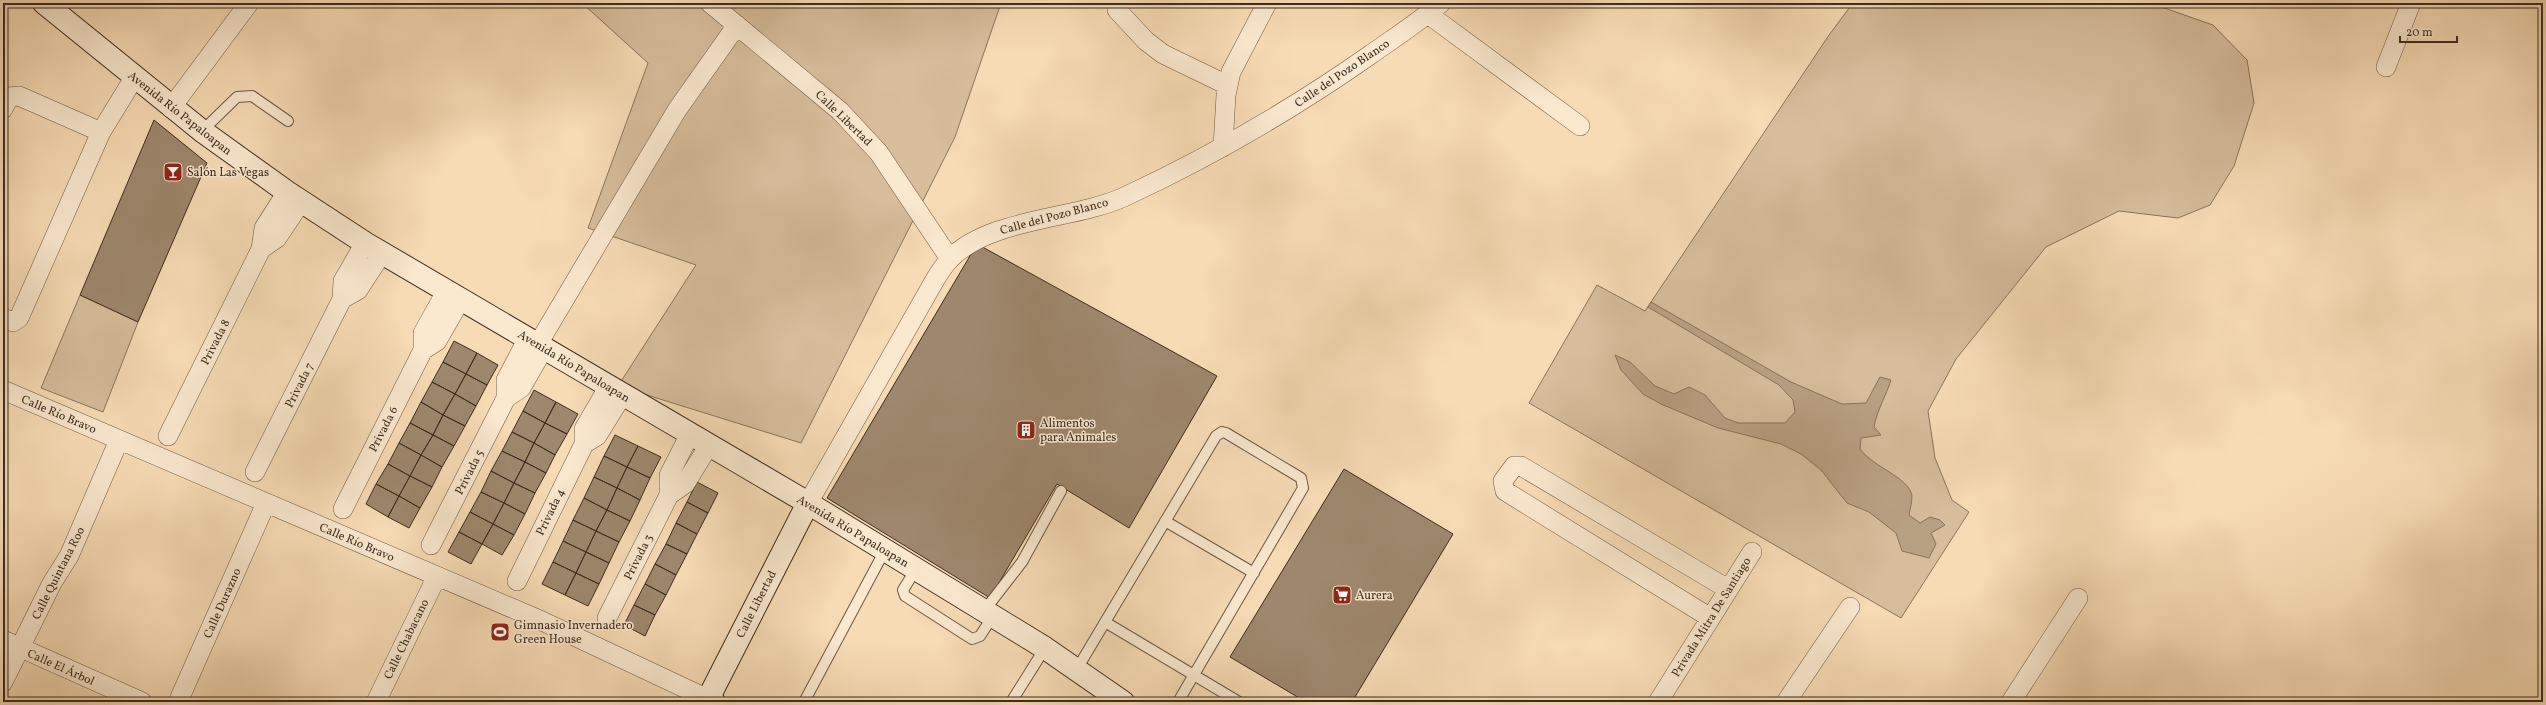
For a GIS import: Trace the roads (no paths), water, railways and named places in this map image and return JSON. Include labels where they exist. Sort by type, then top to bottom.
[{"type":"main road","name":"Avenida Río Papaloapan","points":[[44,3],[171,108],[202,132],[294,197],[374,248],[808,503],[1077,668],[1123,702]]},
{"type":"main road","name":"Calle Libertad","points":[[711,700],[808,503]]},
{"type":"street","points":[[171,108],[249,3]]},
{"type":"street","name":"Calle Libertad","points":[[710,3],[840,111],[879,153],[950,259]]},
{"type":"street","points":[[1223,146],[1227,85],[1238,57],[1267,3]]},
{"type":"street","points":[[2386,66],[2411,3]]},
{"type":"street","points":[[1435,8],[1580,126]]},
{"type":"street","name":"Calle del Pozo Blanco","points":[[808,503],[936,278],[950,259],[974,241],[997,231],[1073,213],[1124,197],[1223,146],[1273,118],[1347,72],[1435,8]]},
{"type":"street","points":[[1117,10],[1146,41],[1163,54],[1227,85]]},
{"type":"street","name":"Privada 5","points":[[431,545],[506,398],[521,388],[537,343],[678,110],[737,25]]},
{"type":"street","points":[[3,318],[14,322],[19,318],[101,132],[134,78]]},
{"type":"street","points":[[3,109],[9,97],[19,96],[101,132]]},
{"type":"street","name":"Privada 8","points":[[168,436],[262,248],[277,238],[294,197]]},
{"type":"street","name":"Privada 7","points":[[255,472],[342,299],[358,290],[374,248]]},
{"type":"street","name":"Privada 6","points":[[343,509],[423,350],[437,341],[454,294]]},
{"type":"street","name":"Calle Río Bravo","points":[[3,390],[542,621],[711,700]]},
{"type":"street","name":"Privada 4","points":[[517,581],[584,444],[597,436],[616,390]]},
{"type":"street","name":"Privada 3","points":[[607,618],[669,495],[669,475],[690,434]]},
{"type":"street","name":"Calle Quintana Roo","points":[[3,682],[11,644],[69,556],[119,440]]},
{"type":"street","name":"Privada 3","points":[[669,495],[685,484],[709,445]]},
{"type":"street","points":[[1709,617],[1505,491],[1503,482],[1511,468],[1514,466],[1521,466],[1728,589]]},
{"type":"street","name":"Calle Durazno","points":[[178,702],[266,503]]},
{"type":"street","name":"Privada Mitra De Santiago","points":[[1658,702],[1709,617],[1752,552]]},
{"type":"street","name":"Calle Chabacano","points":[[376,702],[437,576]]},
{"type":"street","points":[[2011,702],[2078,598]]},
{"type":"street","points":[[1786,702],[1850,607]]},
{"type":"street","name":"Calle El Árbol","points":[[11,644],[142,702]]},
{"type":"lane","points":[[202,132],[237,98],[252,96],[288,121]]},
{"type":"lane","points":[[1077,668],[1219,434],[1226,433],[1301,478],[1303,488],[1178,702]]},
{"type":"lane","points":[[916,569],[903,590],[905,596],[972,638],[980,636],[989,614],[1022,562],[1061,491]]},
{"type":"lane","points":[[1165,521],[1254,573]]},
{"type":"lane","points":[[804,702],[885,550]]},
{"type":"lane","points":[[1105,622],[1238,702]]},
{"type":"lane","points":[[1013,699],[1045,648]]},
{"type":"place","name":"Salón Las Vegas","points":[[173,172]]},
{"type":"place","name":"Alimentos para Animales","points":[[1026,430]]},
{"type":"place","name":"Aurera","points":[[1342,595]]},
{"type":"place","name":"Gimnasio Invernadero Green House","points":[[500,632]]}]
